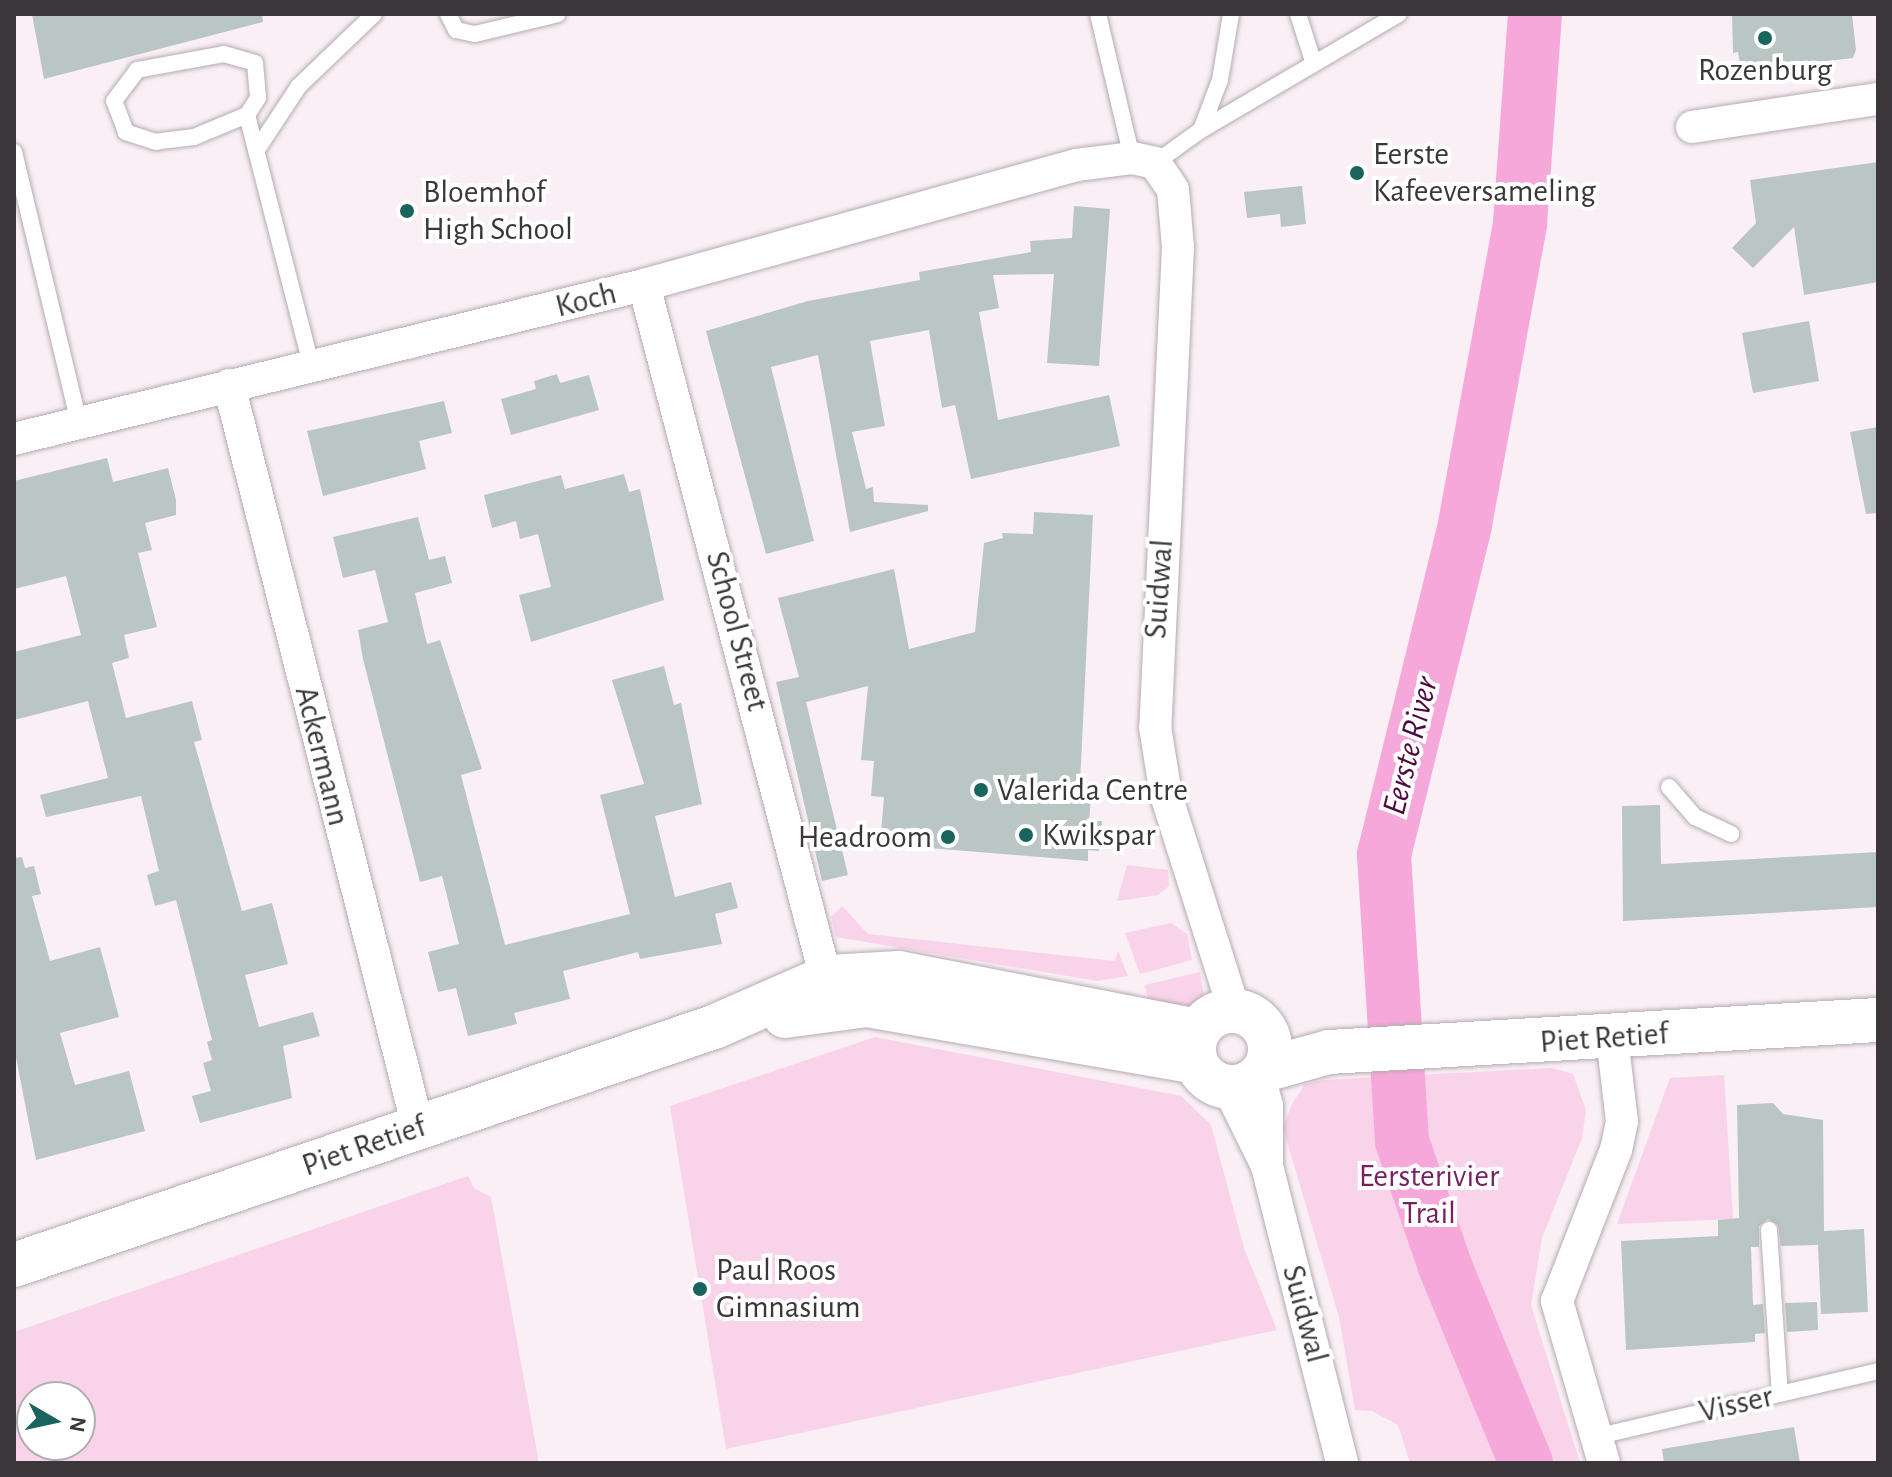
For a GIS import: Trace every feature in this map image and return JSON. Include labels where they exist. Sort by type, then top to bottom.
[{"type":"street","points":[[1692,127],[1878,99]]},
{"type":"street","name":"Koch","points":[[14,439],[229,385],[312,369],[644,285],[1062,169],[1143,160]]},
{"type":"street","name":"Suidwal","points":[[1143,160],[1173,190],[1178,247],[1155,727],[1166,795],[1235,1053],[1267,1105],[1267,1166],[1342,1463]]},
{"type":"street","name":"School Street","points":[[644,285],[830,991]]},
{"type":"street","name":"Ackermann","points":[[229,385],[418,1127]]},
{"type":"street","name":"Piet Retief","points":[[14,1265],[714,1027],[830,991],[867,1005],[1235,1053],[1439,1048],[1878,1020]]},
{"type":"street","points":[[1599,1450],[1557,1301],[1616,1150],[1622,1122],[1612,1037]]},
{"type":"lane","points":[[256,151],[299,86],[374,14]]},
{"type":"lane","points":[[448,14],[456,30],[475,34],[558,14]]},
{"type":"lane","points":[[1098,14],[1143,160],[1201,130],[1399,14]]},
{"type":"lane","points":[[1201,130],[1220,80],[1231,14]]},
{"type":"lane","points":[[1298,14],[1314,64]]},
{"type":"lane","points":[[247,115],[194,137],[156,142],[126,132],[114,101],[137,70],[242,55],[255,63],[260,78],[258,98],[247,115],[312,369]]},
{"type":"lane","points":[[14,152],[79,422]]},
{"type":"lane","points":[[1669,787],[1695,817],[1731,834]]},
{"type":"lane","points":[[1769,1230],[1780,1394]]},
{"type":"lane","name":"Visser","points":[[1599,1450],[1780,1394],[1878,1371]]},
{"type":"green space","points":[[1127,865],[1168,870],[1169,886],[1158,895],[1117,901]]},
{"type":"green space","points":[[842,906],[868,934],[1115,961],[1118,951],[1128,976],[1097,981],[836,937],[831,917]]},
{"type":"green space","points":[[1171,923],[1187,934],[1192,960],[1140,974],[1125,933]]},
{"type":"green space","points":[[1200,972],[1204,997],[1191,1009],[1149,1004],[1145,985]]},
{"type":"green space","points":[[875,1037],[1181,1096],[1211,1125],[1244,1248],[1277,1330],[726,1449],[670,1106]]},
{"type":"green space","name":"Eersterivier Trail","points":[[1552,1068],[1573,1074],[1586,1110],[1582,1138],[1542,1238],[1531,1305],[1580,1463],[1410,1463],[1398,1425],[1372,1411],[1355,1410],[1339,1317],[1283,1128],[1292,1104],[1305,1084],[1324,1080]]},
{"type":"green space","points":[[1724,1075],[1733,1219],[1617,1224],[1670,1078]]},
{"type":"green space","points":[[468,1176],[474,1188],[491,1197],[539,1463],[14,1463],[14,1332]]},
{"type":"building","points":[[32,14],[262,14],[263,22],[44,79]]},
{"type":"building","points":[[1732,14],[1852,14],[1856,50],[1853,58],[1741,71],[1738,52],[1733,53]]},
{"type":"building","points":[[1878,162],[1878,282],[1804,295],[1794,227],[1753,268],[1732,248],[1756,223],[1750,180]]},
{"type":"building","points":[[1302,186],[1306,224],[1281,227],[1280,214],[1247,218],[1244,192]]},
{"type":"building","points":[[1074,206],[1110,209],[1099,366],[1047,363],[1054,274],[993,275],[999,308],[979,312],[998,420],[1109,395],[1120,446],[971,479],[955,405],[942,408],[929,330],[870,341],[885,426],[852,432],[866,489],[873,487],[874,502],[928,505],[928,511],[850,532],[818,355],[771,367],[814,541],[766,554],[706,331],[808,301],[920,280],[919,272],[1031,252],[1030,241],[1072,238]]},
{"type":"building","points":[[1809,321],[1819,381],[1753,393],[1742,333]]},
{"type":"building","points":[[557,374],[560,383],[589,375],[599,410],[511,435],[501,399],[536,389],[534,381]]},
{"type":"building","points":[[444,401],[452,433],[419,441],[426,469],[323,496],[307,431]]},
{"type":"building","points":[[1878,427],[1878,513],[1866,514],[1850,432]]},
{"type":"building","points":[[107,458],[113,482],[168,468],[176,500],[176,515],[145,523],[152,550],[138,553],[157,627],[124,635],[129,658],[112,663],[126,718],[192,701],[202,740],[194,742],[242,911],[272,903],[288,964],[245,975],[259,1027],[313,1012],[320,1036],[283,1046],[292,1098],[200,1123],[192,1096],[211,1091],[203,1063],[212,1060],[207,1042],[212,1040],[176,900],[155,906],[147,875],[159,871],[141,796],[46,817],[40,795],[108,778],[88,701],[14,720],[14,652],[81,635],[66,576],[14,589],[14,481]]},
{"type":"building","points":[[624,474],[629,492],[640,489],[664,600],[531,642],[519,595],[551,587],[538,534],[520,539],[516,521],[492,528],[484,495],[561,475],[565,489]]},
{"type":"building","points":[[1034,512],[1093,515],[1080,784],[1092,785],[1089,821],[1102,821],[1099,851],[1088,850],[1088,861],[880,844],[884,797],[871,796],[874,761],[861,760],[868,686],[806,702],[848,875],[822,881],[776,682],[799,677],[778,598],[894,569],[909,649],[975,632],[984,543],[1003,538],[1002,533],[1033,534]]},
{"type":"building","points":[[418,517],[429,560],[445,556],[452,583],[415,593],[427,644],[440,640],[482,769],[461,775],[505,945],[630,914],[600,795],[644,784],[612,680],[664,666],[674,705],[681,703],[702,804],[655,816],[675,897],[731,882],[738,908],[715,914],[722,944],[640,959],[638,952],[563,971],[570,999],[514,1013],[517,1024],[468,1036],[456,988],[438,992],[428,952],[459,944],[442,876],[420,882],[363,659],[358,630],[388,622],[375,570],[343,578],[333,537]]},
{"type":"building","points":[[1660,805],[1661,864],[1878,852],[1878,907],[1623,921],[1622,806]]},
{"type":"building","points":[[22,857],[25,868],[34,866],[41,894],[32,896],[50,961],[100,947],[119,1017],[60,1033],[75,1085],[129,1071],[145,1131],[36,1160],[14,1047],[14,858]]},
{"type":"building","points":[[1773,1103],[1783,1114],[1823,1120],[1824,1231],[1864,1229],[1868,1312],[1821,1314],[1818,1245],[1781,1246],[1778,1225],[1768,1219],[1759,1226],[1759,1247],[1751,1247],[1753,1305],[1763,1304],[1765,1333],[1755,1334],[1755,1342],[1626,1350],[1621,1241],[1718,1236],[1718,1220],[1739,1218],[1737,1105]]},
{"type":"building","points":[[1817,1302],[1818,1330],[1787,1332],[1785,1303]]},
{"type":"building","points":[[1794,1427],[1800,1463],[1664,1463],[1662,1449]]},
{"type":"waterway","name":"Eerste River","points":[[1526,1463],[1445,1266],[1402,1141],[1384,855],[1465,524],[1520,223],[1535,14]]},
{"type":"place","name":"Rozenburg","points":[[1765,38]]},
{"type":"place","name":"Eerste Kafeeversameling","points":[[1357,173]]},
{"type":"place","name":"Bloemhof High School","points":[[407,211]]},
{"type":"place","name":"Valerida Centre","points":[[981,790]]},
{"type":"place","name":"Kwikspar","points":[[1026,835]]},
{"type":"place","name":"Headroom","points":[[948,837]]},
{"type":"place","name":"Paul Roos Gimnasium","points":[[700,1289]]}]
